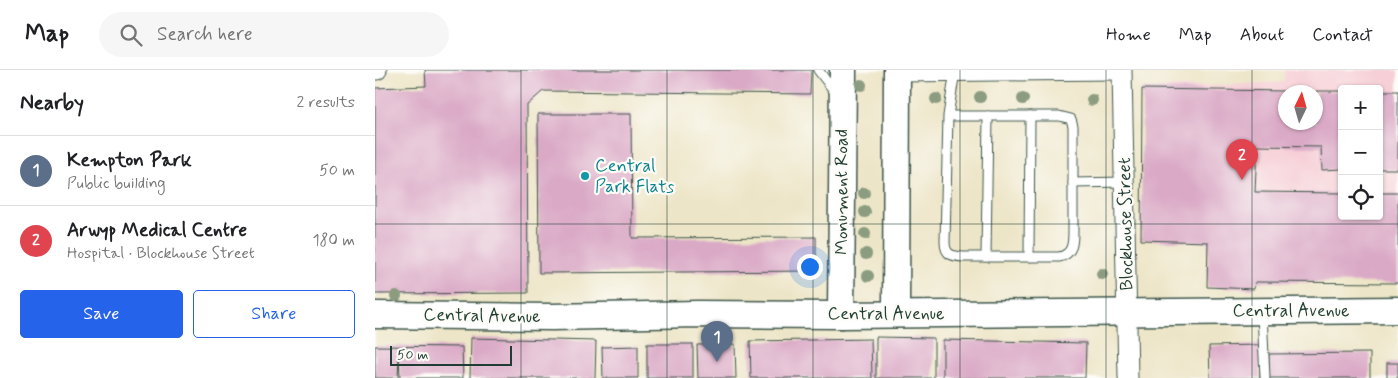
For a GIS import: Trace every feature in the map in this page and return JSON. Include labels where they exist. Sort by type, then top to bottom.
[{"type":"main road","name":"Monument Road","points":[[841,315],[843,70]]},
{"type":"main road","points":[[897,71],[897,314]]},
{"type":"main road","name":"Central Avenue","points":[[375,315],[551,317],[697,314],[841,315],[1398,310]]},
{"type":"street","points":[[897,71],[1115,70]]},
{"type":"street","name":"Blockhouse Street","points":[[1122,70],[1128,378]]},
{"type":"lane","points":[[818,70],[843,102]]},
{"type":"lane","points":[[948,116],[1059,116],[1071,119],[1073,126],[1073,228],[1071,251],[1066,256],[987,257],[953,256],[948,254],[945,248],[948,116],[955,71]]},
{"type":"lane","points":[[987,257],[989,116]]},
{"type":"lane","points":[[1029,257],[1030,116]]},
{"type":"lane","points":[[1073,183],[1125,182]]},
{"type":"lane","points":[[1262,310],[1265,378]]},
{"type":"shaded area","points":[[1285,70],[1398,70],[1398,283],[1255,282],[1254,289],[1207,287],[1208,242],[1141,240],[1142,89],[1284,82]]},
{"type":"building","points":[[425,70],[811,70],[810,94],[543,91],[527,105],[528,293],[375,294],[375,88],[426,86]]},
{"type":"building","points":[[1142,89],[1278,91],[1278,130],[1323,130],[1323,91],[1338,91],[1338,169],[1322,170],[1321,147],[1257,146],[1255,192],[1338,193],[1338,220],[1383,220],[1383,193],[1398,193],[1398,283],[1255,282],[1254,289],[1207,287],[1208,242],[1141,240]]},
{"type":"building","points":[[1383,91],[1398,91],[1398,169],[1383,169]]},
{"type":"building","name":"Central Park Flats","points":[[538,114],[631,114],[632,238],[816,237],[816,271],[539,273]]},
{"type":"building","points":[[876,337],[934,338],[934,378],[876,378]]},
{"type":"building","points":[[471,338],[596,341],[595,378],[470,378]]},
{"type":"building","points":[[871,339],[872,378],[751,378],[750,341]]},
{"type":"building","points":[[943,340],[1086,343],[1085,378],[943,378]]},
{"type":"building","points":[[647,344],[693,344],[693,378],[647,378]]},
{"type":"building","points":[[735,344],[736,378],[698,378],[697,345]]},
{"type":"building","points":[[1260,345],[1260,378],[1210,378],[1209,346]]},
{"type":"building","points":[[375,346],[462,347],[463,378],[400,378],[399,354],[398,378],[375,378]]},
{"type":"building","points":[[638,346],[638,378],[603,378],[602,347]]},
{"type":"building","points":[[1370,353],[1370,378],[1269,378],[1269,354]]},
{"type":"building","points":[[1387,363],[1398,363],[1398,378],[1387,378]]},
{"type":"place","name":"Central Park Flats","points":[[585,176]]},
{"type":"place","name":"Arwyp Medical Centre","points":[[1242,180]]},
{"type":"place","name":"Kempton Park","points":[[717,362]]}]
